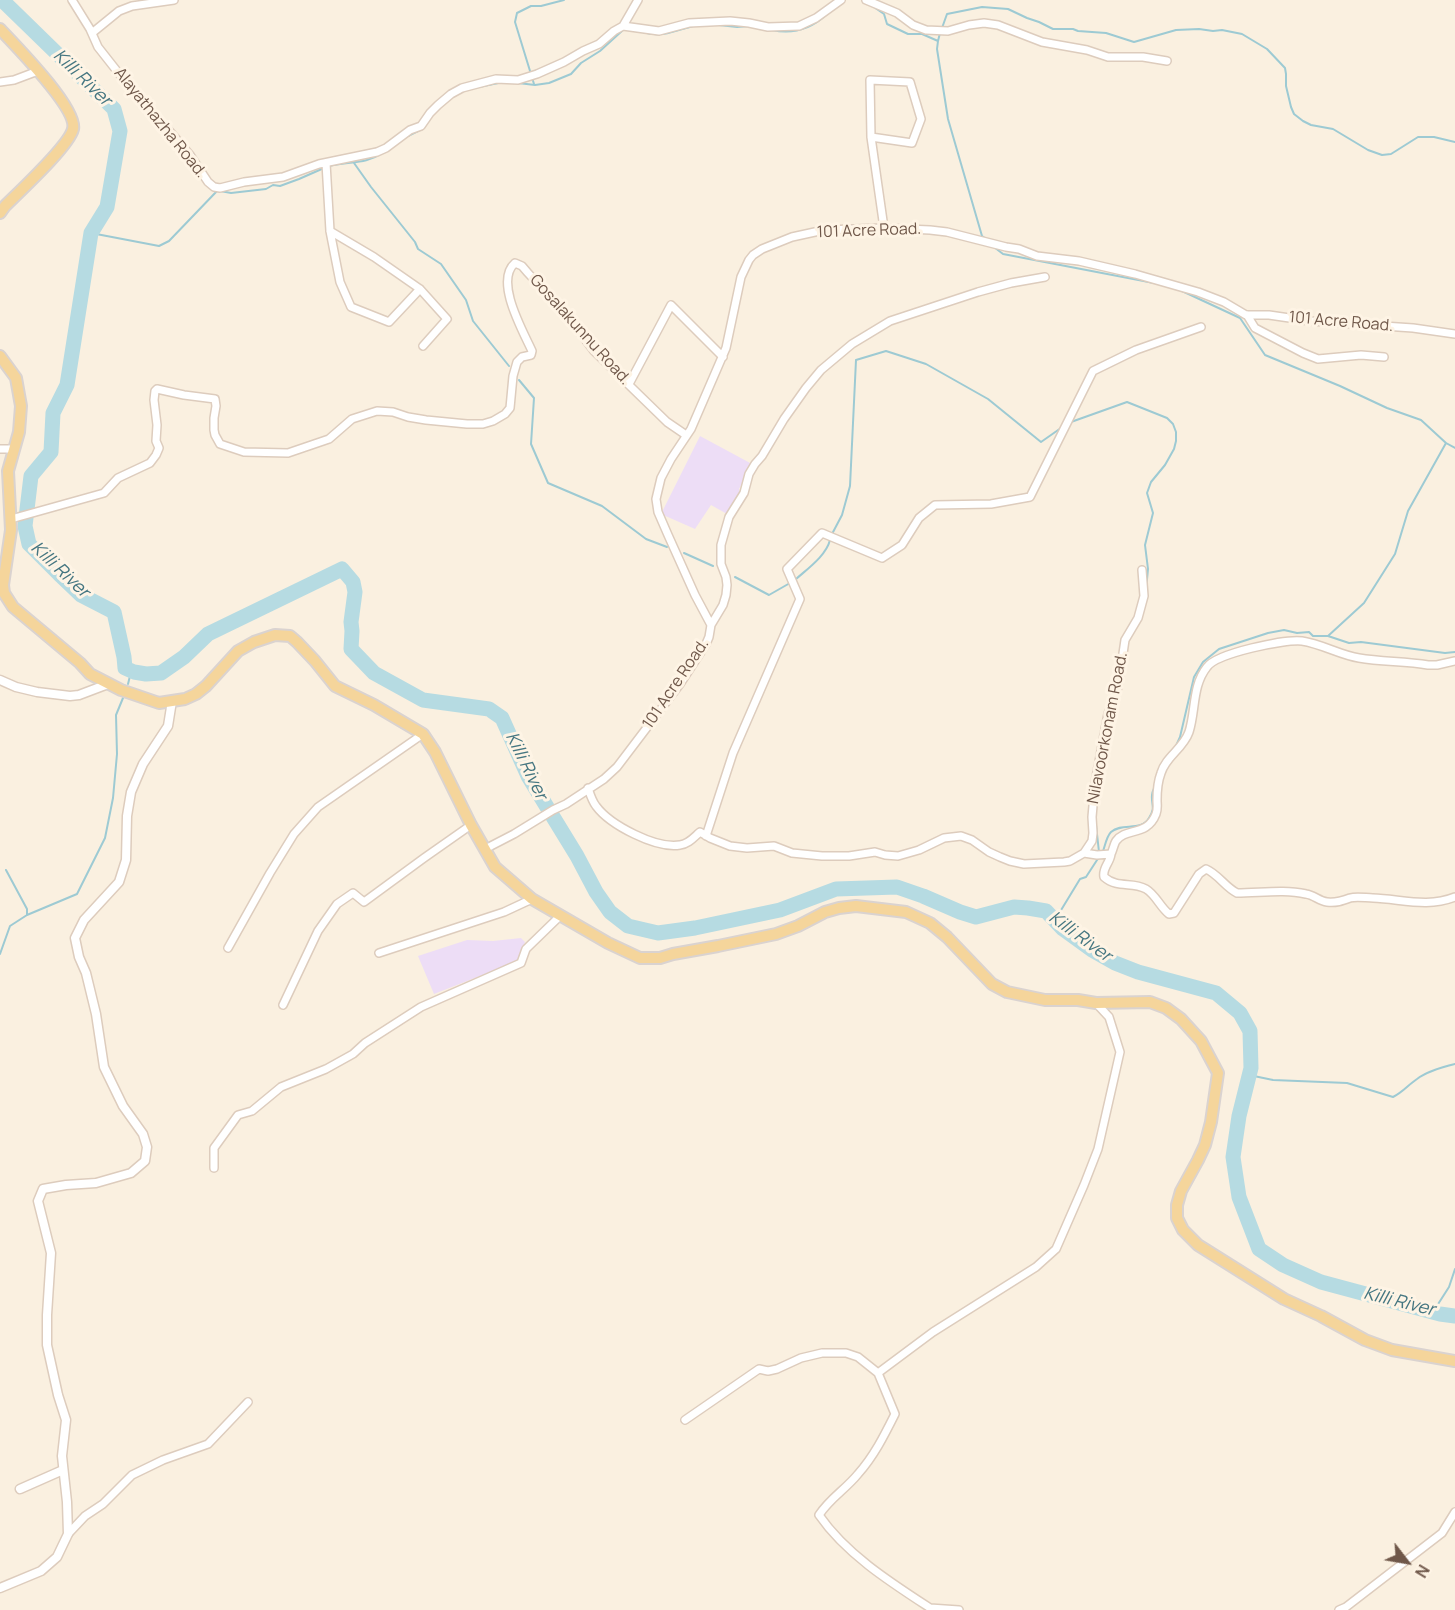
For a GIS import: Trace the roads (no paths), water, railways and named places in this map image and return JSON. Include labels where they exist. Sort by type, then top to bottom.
[{"type":"main road","points":[[0,29],[68,108],[73,123],[70,136],[53,157],[0,213]]},
{"type":"main road","points":[[0,356],[16,378],[20,390],[21,420],[8,471],[5,504],[15,518],[2,593],[13,607],[90,674],[121,690],[159,703],[185,699],[206,686],[238,651],[275,634],[290,636],[315,661],[335,686],[374,705],[423,734],[435,752],[471,825],[495,867],[532,899],[608,943],[640,958],[660,958],[776,934],[825,912],[856,906],[906,912],[930,923],[992,984],[1007,992],[1046,1000],[1150,1002],[1166,1008],[1181,1019],[1201,1041],[1218,1073],[1211,1122],[1205,1145],[1181,1191],[1177,1205],[1182,1230],[1197,1245],[1284,1299],[1365,1340],[1392,1350],[1455,1361]]},
{"type":"street","name":"Alayathazha Road.","points":[[72,0],[107,59],[190,155],[208,182],[220,188],[283,177],[326,163],[377,152],[410,130],[421,126],[430,112],[462,88],[496,79],[518,80],[532,75],[599,44],[623,26]]},
{"type":"street","points":[[92,33],[119,11],[132,6],[174,0]]},
{"type":"street","points":[[638,0],[623,26],[659,31],[689,24],[730,21],[749,22],[768,27],[799,26],[816,18],[841,0]]},
{"type":"street","points":[[866,0],[897,13],[913,25],[926,30],[953,30],[984,23],[998,25],[1042,42],[1087,50],[1108,57],[1143,57],[1167,61]]},
{"type":"street","points":[[0,82],[14,80],[38,71]]},
{"type":"street","points":[[871,137],[912,143],[921,119],[910,82],[870,80],[871,137],[884,228]]},
{"type":"street","points":[[326,163],[330,231],[340,282],[351,308],[389,322],[420,290]]},
{"type":"street","name":"101 Acre Road.","points":[[485,849],[566,804],[604,779],[617,767],[680,684],[706,644],[711,625],[668,535],[658,512],[656,499],[660,477],[691,429],[723,357],[729,339],[741,277],[756,252],[792,237],[824,230],[884,228],[948,232],[1019,249],[1037,256],[1095,264],[1186,288],[1224,302],[1247,317],[1264,315],[1310,321],[1413,328],[1455,334]]},
{"type":"street","points":[[330,231],[374,257],[420,290],[447,319],[423,346]]},
{"type":"street","name":"Gosalakunnu Road.","points":[[15,518],[104,493],[118,478],[152,460],[159,448],[156,441],[158,424],[154,403],[157,388],[184,395],[215,399],[214,430],[219,442],[223,446],[244,452],[288,453],[329,439],[352,419],[377,411],[393,412],[426,420],[466,424],[483,424],[497,420],[510,408],[513,376],[517,362],[522,357],[531,355],[532,351],[509,300],[508,277],[513,263],[524,268],[570,319],[594,351],[667,422],[686,435]]},
{"type":"street","points":[[711,625],[726,595],[727,585],[721,564],[721,545],[729,517],[744,493],[755,464],[784,419],[821,370],[852,344],[890,321],[992,288],[1045,277]]},
{"type":"street","points":[[629,384],[671,305],[723,357]]},
{"type":"street","points":[[1247,317],[1255,328],[1303,353],[1318,358],[1361,355],[1384,357]]},
{"type":"street","points":[[706,836],[733,753],[800,599],[787,568],[822,533],[882,558],[902,545],[918,518],[935,505],[991,504],[1030,497],[1093,371],[1136,350],[1201,327]]},
{"type":"street","points":[[0,449],[15,449]]},
{"type":"street","name":"Nilavoorkonam Road.","points":[[1084,853],[1092,842],[1095,783],[1108,714],[1120,680],[1125,640],[1138,618],[1144,596],[1142,570]]},
{"type":"street","points":[[1455,661],[1428,665],[1362,658],[1311,643],[1296,641],[1230,654],[1212,662],[1207,666],[1197,685],[1188,734],[1182,745],[1161,770],[1156,799],[1157,809],[1152,821],[1146,828],[1121,836],[1116,841],[1104,870],[1104,877],[1114,884],[1146,889],[1169,914],[1174,913],[1199,874],[1206,869],[1237,893],[1298,892],[1326,902],[1340,902],[1359,897],[1405,902],[1443,902],[1455,897]]},
{"type":"street","points":[[0,680],[37,692],[70,696],[108,684]]},
{"type":"street","points":[[69,1534],[62,1456],[66,1420],[57,1395],[47,1345],[51,1252],[38,1201],[43,1189],[96,1183],[131,1173],[145,1161],[147,1147],[143,1134],[123,1106],[104,1067],[96,1014],[75,938],[84,920],[119,882],[126,860],[127,816],[131,792],[143,764],[168,726],[172,701]]},
{"type":"street","points":[[228,948],[294,834],[318,807],[423,734]]},
{"type":"street","points":[[588,788],[596,806],[605,815],[625,829],[661,843],[677,845],[687,843],[699,832],[730,846],[747,848],[774,846],[792,853],[822,856],[849,856],[875,852],[897,856],[919,850],[944,838],[957,836],[968,838],[1000,857],[1024,864],[1070,861],[1084,853],[1111,854]]},
{"type":"street","points":[[283,1005],[318,931],[337,904],[353,893],[364,902],[471,825]]},
{"type":"street","points":[[379,953],[504,912],[532,899]]},
{"type":"street","points":[[214,1168],[214,1148],[238,1115],[252,1111],[281,1087],[326,1069],[353,1054],[365,1043],[421,1007],[521,963],[526,949],[560,915]]},
{"type":"street","points":[[878,1373],[933,1332],[1036,1268],[1056,1249],[1098,1149],[1120,1052],[1109,1017],[1096,1002]]},
{"type":"street","points":[[685,1420],[759,1369],[768,1371],[777,1369],[790,1362],[822,1353],[846,1353],[858,1357],[878,1373],[895,1414],[880,1445],[857,1476],[826,1503],[819,1515],[852,1551],[930,1609],[959,1610]]},
{"type":"street","points":[[0,1588],[41,1570],[57,1557],[69,1534],[85,1516],[104,1504],[132,1475],[164,1460],[208,1444],[248,1402]]},
{"type":"street","points":[[20,1489],[63,1470]]},
{"type":"street","points":[[1339,1610],[1442,1533],[1455,1512]]},
{"type":"waterway","name":"Killi River","points":[[2,0],[114,109],[120,131],[107,207],[91,233],[67,385],[53,413],[51,452],[31,476],[25,526],[29,544],[59,574],[81,595],[114,612],[125,668],[146,674],[161,673],[184,657],[208,634],[342,569],[353,582],[355,592],[351,622],[351,649],[374,673],[423,700],[489,709],[502,718],[528,776],[577,856],[596,892],[610,912],[628,926],[658,933],[695,928],[780,910],[836,889],[897,887],[976,917],[1014,907],[1046,911],[1063,929],[1115,963],[1138,972],[1216,993],[1240,1013],[1250,1031],[1251,1068],[1239,1116],[1233,1157],[1239,1197],[1259,1249],[1283,1265],[1321,1282],[1455,1316]]},
{"type":"waterway","points":[[534,84],[515,22],[517,13],[531,6],[564,0]]},
{"type":"waterway","points":[[871,5],[884,14],[887,24],[908,34],[922,34],[938,41]]},
{"type":"waterway","points":[[942,28],[947,14],[982,7],[1008,9],[1053,29],[1106,33],[1134,42],[1176,30],[1222,30],[1242,34],[1267,49],[1285,68],[1291,107],[1294,114],[1303,121],[1311,125],[1333,129],[1368,150],[1382,155],[1391,154],[1418,137],[1434,137],[1455,142]]},
{"type":"waterway","points":[[772,30],[788,32],[802,29],[827,14]]},
{"type":"waterway","points":[[719,25],[749,26]]},
{"type":"waterway","points":[[643,32],[662,34],[693,26]]},
{"type":"waterway","points":[[518,83],[535,85],[549,83],[571,74],[581,63],[600,51],[623,30],[629,29]]},
{"type":"waterway","points":[[940,33],[937,49],[948,119],[982,236],[986,239]]},
{"type":"waterway","points":[[479,87],[503,82]]},
{"type":"waterway","points":[[408,136],[422,129],[429,120]]},
{"type":"waterway","points":[[182,151],[192,163]]},
{"type":"waterway","points":[[329,166],[363,161],[384,152]]},
{"type":"waterway","points":[[354,163],[418,249],[441,264],[466,300],[473,321],[509,366]]},
{"type":"waterway","points":[[215,190],[231,193],[266,189],[273,185],[280,186],[324,168]]},
{"type":"waterway","points":[[91,233],[159,246],[169,241],[217,191]]},
{"type":"waterway","points":[[994,247],[1003,254],[1154,283]]},
{"type":"waterway","points":[[1182,291],[1240,318],[1265,355],[1387,408],[1421,420],[1446,443]]},
{"type":"waterway","points":[[832,534],[842,515],[850,486],[856,360],[886,351],[926,364],[988,399],[1041,442],[1061,428]]},
{"type":"waterway","points":[[519,380],[534,398],[531,444],[548,483],[602,506],[646,539],[667,547]]},
{"type":"waterway","points":[[1071,422],[1127,402],[1167,418],[1173,424],[1176,432],[1174,449],[1151,482],[1147,493],[1153,513],[1145,545],[1148,569],[1146,590]]},
{"type":"waterway","points":[[1328,636],[1364,603],[1395,554],[1408,511],[1446,443],[1455,448]]},
{"type":"waterway","points":[[795,580],[820,557],[830,540]]},
{"type":"waterway","points":[[684,553],[713,566]]},
{"type":"waterway","points":[[735,577],[769,595],[790,583]]},
{"type":"waterway","points":[[1175,748],[1180,737],[1194,677],[1203,662],[1219,649],[1284,630],[1297,633],[1309,632],[1313,636],[1328,636],[1349,643],[1361,642],[1445,653],[1455,652]]},
{"type":"waterway","points":[[128,684],[130,676],[142,673]]},
{"type":"waterway","points":[[1121,685],[1123,673]]},
{"type":"waterway","points":[[6,870],[27,909],[27,915],[77,894],[105,838],[113,798],[117,754],[116,715],[123,698]]},
{"type":"waterway","points":[[1102,854],[1107,839],[1115,829],[1141,825],[1146,822],[1152,811],[1152,794],[1155,786]]},
{"type":"waterway","points":[[1096,825],[1099,852]]},
{"type":"waterway","points":[[1055,920],[1080,879],[1086,877],[1099,857]]},
{"type":"waterway","points":[[0,954],[10,926],[27,915]]},
{"type":"waterway","points":[[1249,1075],[1273,1080],[1347,1083],[1393,1097],[1425,1074],[1455,1064]]},
{"type":"waterway","points":[[1433,1312],[1449,1287],[1455,1269]]}]
